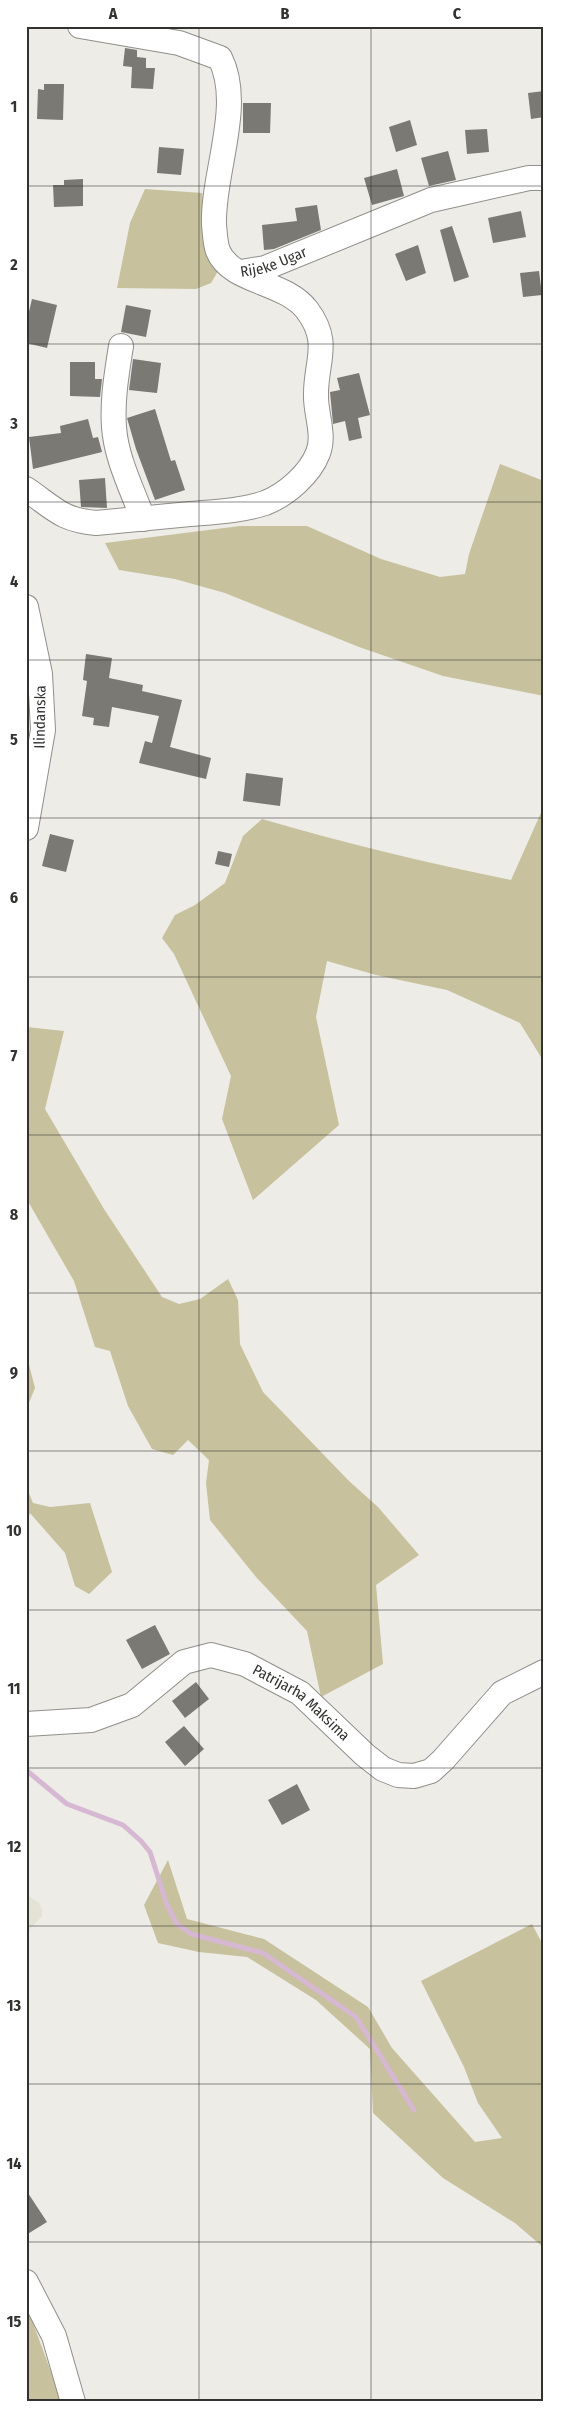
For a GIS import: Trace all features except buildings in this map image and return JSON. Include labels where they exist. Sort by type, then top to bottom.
[{"type":"street","name":"Rijeke Ugar","points":[[80,26],[179,43],[220,58],[226,70],[229,105],[214,207],[215,240],[224,261],[241,272],[265,268],[431,200],[529,178],[544,178]]},
{"type":"street","points":[[26,490],[61,514],[77,521],[96,523],[225,511],[265,503],[281,494],[305,474],[319,451],[320,438],[315,390],[322,349],[314,321],[306,309],[294,297],[276,287],[250,279],[241,272]]},
{"type":"street","points":[[121,346],[114,394],[114,427],[121,460],[143,519]]},
{"type":"street","name":"Ilindanska","points":[[26,607],[40,674],[43,730],[26,828]]},
{"type":"street","name":"Patrijarha Maksima","points":[[26,1724],[91,1720],[132,1705],[184,1662],[211,1655],[245,1664],[300,1693],[383,1769],[398,1775],[414,1776],[430,1770],[443,1760],[502,1693],[544,1672]]},
{"type":"street","points":[[26,2282],[54,2336],[73,2402]]},
{"type":"shaded area","points":[[145,189],[202,193],[205,226],[218,271],[211,283],[196,289],[117,288],[130,223]]},
{"type":"shaded area","points":[[500,464],[544,481],[544,696],[443,676],[359,647],[225,593],[175,579],[119,570],[105,543],[240,526],[307,526],[381,559],[440,577],[465,574],[469,554]]},
{"type":"shaded area","points":[[544,806],[544,1062],[520,1023],[447,990],[376,975],[327,961],[316,1017],[339,1125],[253,1200],[222,1119],[231,1076],[174,954],[162,938],[175,915],[195,905],[225,883],[243,836],[262,819],[386,852],[511,880]]},
{"type":"shaded area","points":[[26,1027],[64,1031],[45,1109],[104,1209],[162,1297],[179,1304],[200,1299],[228,1279],[238,1300],[240,1344],[263,1392],[349,1481],[378,1507],[419,1555],[376,1585],[383,1664],[321,1697],[307,1631],[256,1577],[210,1520],[206,1483],[209,1460],[188,1440],[173,1455],[152,1449],[128,1406],[110,1351],[95,1347],[74,1281],[26,1198]]},
{"type":"shaded area","points":[[26,1353],[35,1388],[26,1410]]},
{"type":"shaded area","points":[[26,1486],[33,1503],[50,1507],[90,1503],[112,1572],[89,1594],[75,1586],[65,1553],[30,1513],[26,1524]]},
{"type":"shaded area","points":[[168,1860],[187,1919],[264,1939],[368,2007],[392,2048],[475,2142],[502,2138],[478,2103],[464,2067],[421,1981],[532,1924],[544,1947],[544,2248],[515,2223],[443,2178],[373,2113],[370,2049],[316,2000],[247,1957],[199,1952],[158,1943],[144,1905]]},
{"type":"shaded area","points":[[26,1894],[39,1903],[42,1916],[26,1933]]},
{"type":"shaded area","points":[[26,2304],[62,2402],[26,2402]]},
{"type":"waterway","points":[[26,1770],[67,1804],[123,1825],[141,1841],[150,1852],[167,1905],[177,1924],[191,1934],[263,1953],[356,2017],[414,2110]]}]
